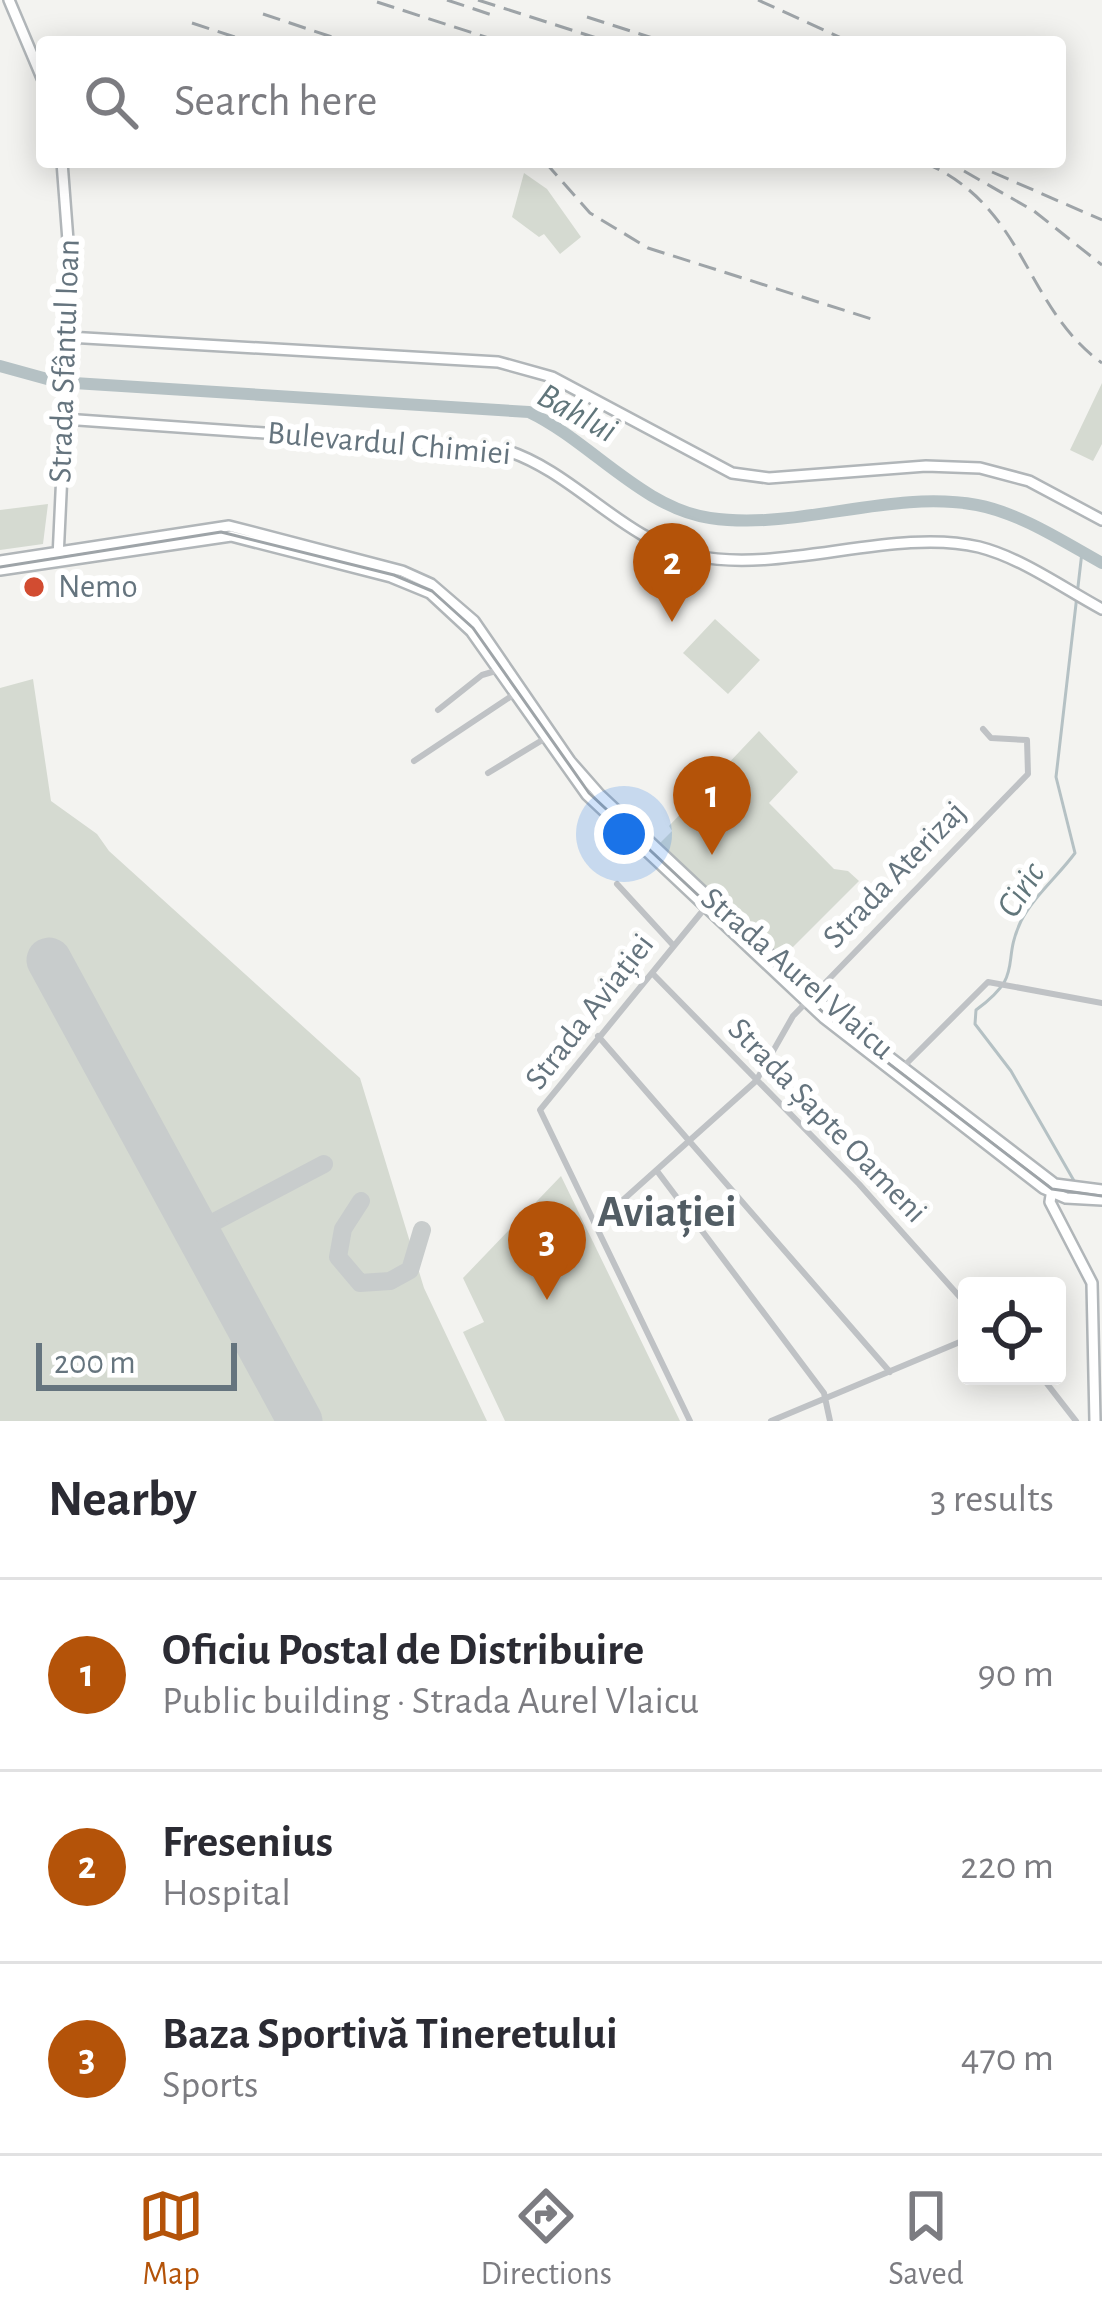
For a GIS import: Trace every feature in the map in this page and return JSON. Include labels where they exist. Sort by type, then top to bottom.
[{"type":"main road","points":[[9,0],[36,64]]},
{"type":"main road","name":"Strada Sfântul Ioan","points":[[58,556],[71,241],[63,168]]},
{"type":"main road","points":[[68,337],[498,362],[552,377],[732,472],[769,478],[926,466],[980,467],[1029,481],[1102,520]]},
{"type":"main road","name":"Bulevardul Chimiei","points":[[64,419],[505,450],[543,464],[645,534],[689,555],[733,558],[962,545],[993,551],[1102,609]]},
{"type":"main road","name":"Strada Aurel Vlaicu","points":[[0,571],[229,526],[402,571],[431,584],[464,610],[518,691]]},
{"type":"main road","name":"Strada Aurel Vlaicu","points":[[0,561],[208,536],[255,541],[421,588],[461,619],[540,718],[579,787],[810,999],[1053,1188],[1056,1215]]},
{"type":"main road","name":"Strada Aurel Vlaicu","points":[[900,1070],[1028,1177],[1056,1215],[1092,1283],[1094,1420]]},
{"type":"main road","name":"Strada Aurel Vlaicu","points":[[1028,1177],[1102,1200]]},
{"type":"main road","name":"Strada Aurel Vlaicu","points":[[1086,1195],[1102,1190]]},
{"type":"main road","points":[[1056,1215],[1056,1202],[1068,1193]]},
{"type":"street","points":[[438,710],[482,675],[499,670]]},
{"type":"street","points":[[414,761],[518,691]]},
{"type":"street","name":"Strada Aterizaj","points":[[595,1225],[756,1081],[780,1032],[1028,774],[1027,740],[991,738],[983,729]]},
{"type":"street","points":[[488,773],[548,736]]},
{"type":"street","points":[[617,884],[673,945]]},
{"type":"street","name":"Strada Aviației","points":[[690,1421],[540,1110],[709,904]]},
{"type":"street","name":"Strada Șapte Oameni","points":[[651,972],[859,1184],[958,1295]]},
{"type":"street","points":[[900,1070],[980,987],[1000,982],[1102,1004]]},
{"type":"street","points":[[598,1036],[890,1372]]},
{"type":"street","points":[[657,1171],[826,1397],[830,1421]]},
{"type":"street","points":[[770,1421],[958,1343]]},
{"type":"street","points":[[1048,1385],[1076,1421]]},
{"type":"shaded area","points":[[524,173],[547,189],[581,237],[560,254],[544,234],[539,237],[512,217]]},
{"type":"shaded area","points":[[1102,383],[1102,444],[1093,461],[1070,450]]},
{"type":"shaded area","points":[[48,504],[43,544],[0,550],[0,510]]},
{"type":"shaded area","points":[[715,619],[760,660],[728,694],[683,653]]},
{"type":"shaded area","points":[[33,679],[51,801],[97,834],[109,851],[360,1078],[424,1288],[487,1421],[0,1421],[0,688]]},
{"type":"shaded area","points":[[759,731],[798,772],[769,803],[834,869],[848,871],[859,881],[780,960],[659,844],[672,831],[669,826]]},
{"type":"shaded area","points":[[561,1176],[680,1421],[505,1421],[463,1332],[484,1322],[463,1278]]},
{"type":"waterway","name":"Bahlui","points":[[0,366],[58,382],[529,412],[639,488],[685,512],[743,521],[911,502],[977,505],[1025,521],[1102,563]]},
{"type":"waterway","name":"Ciric","points":[[1077,1186],[1011,1071],[975,1024],[976,1010],[1007,977],[1015,936],[1026,912],[1075,853],[1056,777],[1082,552]]},
{"type":"taxiway","points":[[197,1231],[324,1164]]},
{"type":"taxiway","points":[[361,1201],[343,1229],[338,1257],[360,1283],[390,1281],[410,1270],[422,1230]]},
{"type":"runway","points":[[49,960],[300,1421]]},
{"type":"tram line","points":[[0,567],[221,532],[394,575],[432,591],[473,628],[589,793],[827,1016],[1052,1189],[1102,1196]]},
{"type":"railway","points":[[447,0],[492,15]]},
{"type":"railway","points":[[478,0],[590,36]]},
{"type":"railway","points":[[758,0],[837,36]]},
{"type":"railway","points":[[377,2],[482,36]]},
{"type":"railway","points":[[263,14],[329,36]]},
{"type":"railway","points":[[587,17],[646,36]]},
{"type":"railway","points":[[192,23],[232,36]]},
{"type":"railway","points":[[550,168],[590,213],[648,248],[878,321]]},
{"type":"railway","points":[[934,168],[984,204],[1055,314],[1102,363]]},
{"type":"railway","points":[[964,171],[1034,211],[1102,265]]},
{"type":"railway","points":[[992,172],[1102,220]]},
{"type":"place","name":"Nemo","points":[[34,587]]},
{"type":"place","name":"Fresenius","points":[[672,622]]},
{"type":"place","name":"Oficiu Postal de Distribuire","points":[[712,855]]},
{"type":"place","name":"Baza Sportivă Tineretului","points":[[547,1300]]},
{"type":"district","name":"Aviației","points":[[667,1212]]}]
